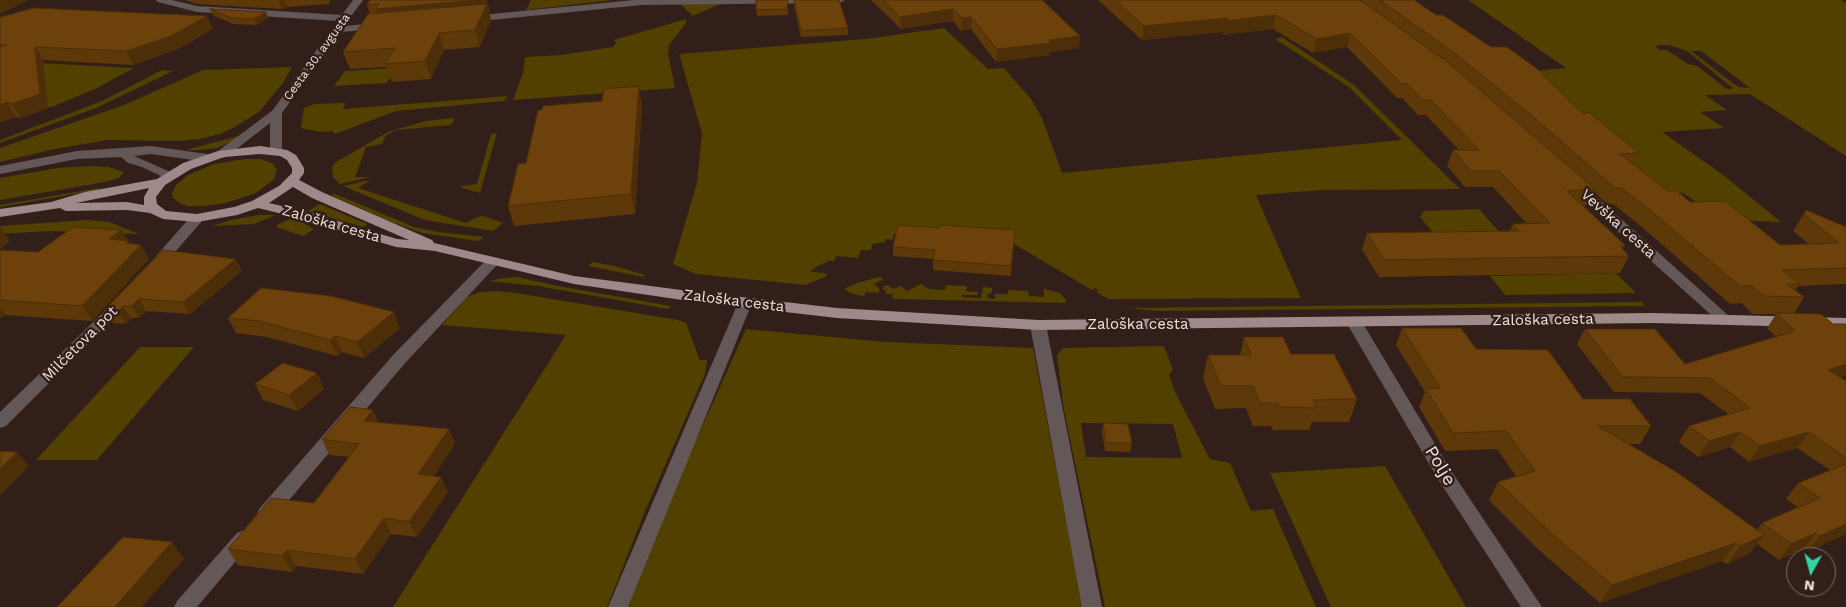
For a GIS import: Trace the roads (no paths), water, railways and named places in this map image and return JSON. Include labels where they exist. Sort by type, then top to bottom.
[{"type":"main road","points":[[0,213],[52,206],[85,196],[165,179],[207,158],[251,150],[276,151],[292,158],[296,163],[298,173],[284,189],[257,204],[237,211],[197,218],[170,216],[154,210],[127,206],[79,208],[52,206]]},
{"type":"main road","points":[[154,210],[150,204],[150,197],[165,179]]},
{"type":"main road","name":"Zaloška cesta","points":[[292,181],[317,195],[435,247]]},
{"type":"main road","name":"Zaloška cesta","points":[[257,204],[303,215],[396,243],[435,247],[492,262],[601,284],[847,314],[1038,324],[1653,318],[1846,322]]},
{"type":"street","points":[[160,0],[197,9],[346,18]]},
{"type":"street","name":"Cesta 30. avgusta","points":[[222,154],[276,113],[358,0]]},
{"type":"street","points":[[458,20],[642,2],[840,0]]},
{"type":"street","points":[[337,29],[387,26]]},
{"type":"street","name":"Cesta 30. avgusta","points":[[276,113],[276,151]]},
{"type":"street","points":[[0,170],[77,155],[151,150],[207,158]]},
{"type":"street","points":[[124,153],[132,160],[146,164],[165,179]]},
{"type":"street","name":"Vevška cesta","points":[[1565,175],[1724,319]]},
{"type":"street","points":[[144,278],[197,218]]},
{"type":"street","points":[[184,607],[308,467],[400,358],[492,262]]},
{"type":"street","name":"Milčetova pot","points":[[0,422],[133,290]]},
{"type":"street","points":[[618,607],[746,303]]},
{"type":"street","name":"Polje","points":[[1354,322],[1444,474],[1532,607]]},
{"type":"street","points":[[1038,324],[1092,607]]}]
